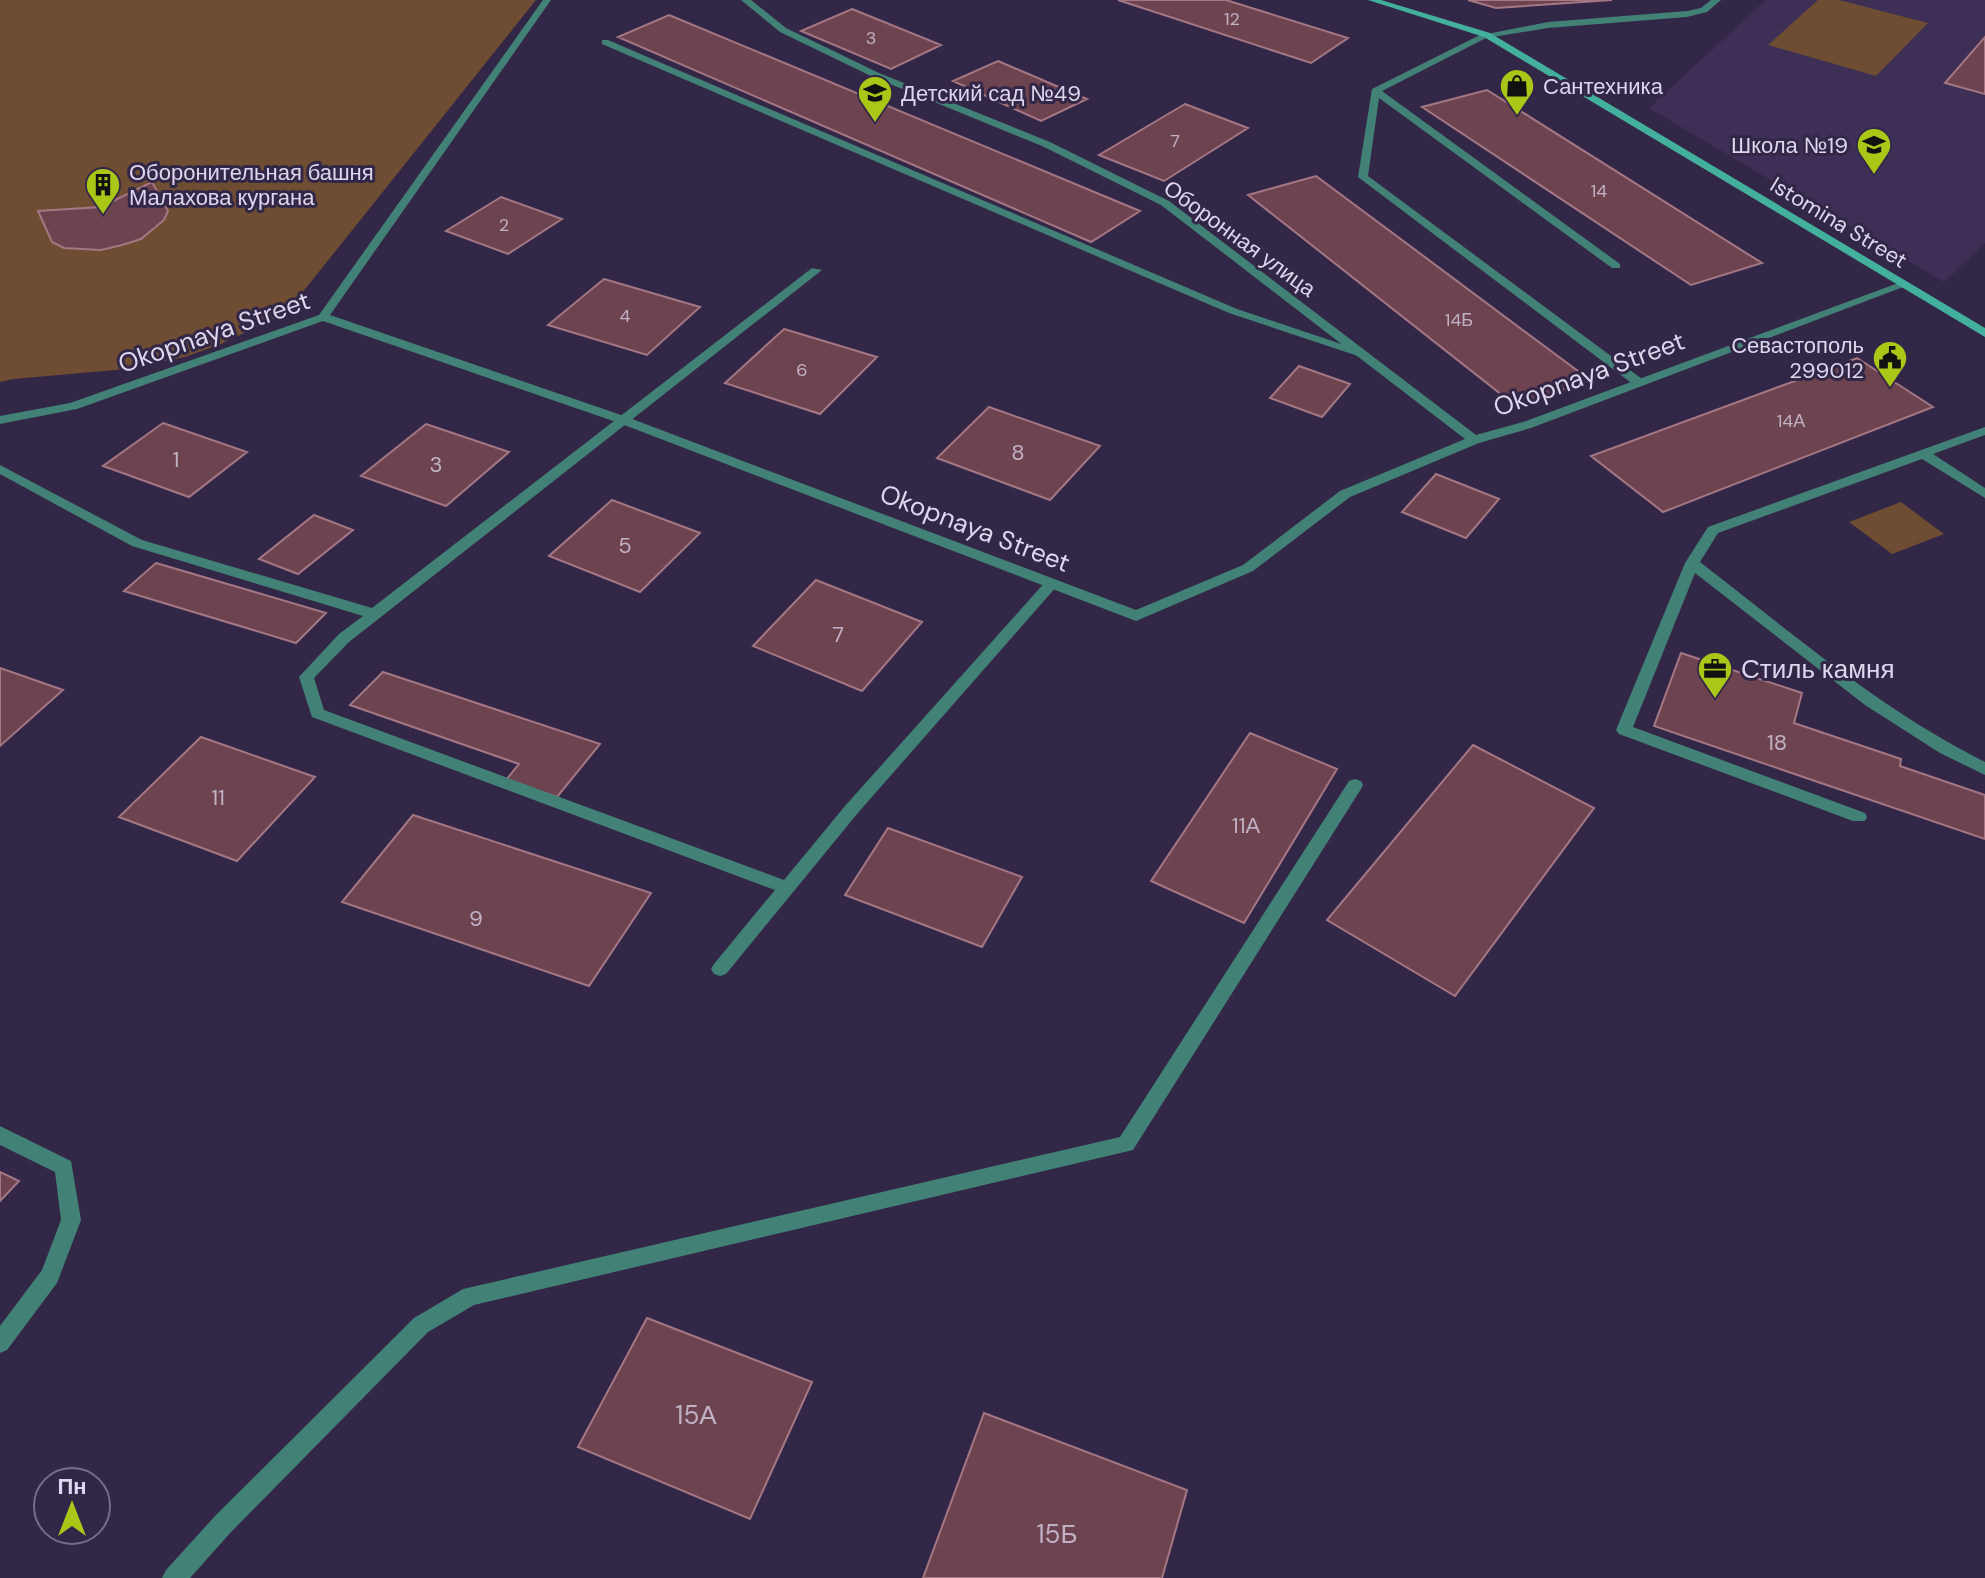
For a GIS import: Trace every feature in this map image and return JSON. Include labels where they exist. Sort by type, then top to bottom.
[{"type":"main road","name":"Istomina Street","points":[[1369,0],[1487,35],[1985,333]]},
{"type":"street","points":[[323,317],[547,0]]},
{"type":"street","name":"Оборонная улица","points":[[745,0],[783,30],[850,62],[1046,144],[1165,203],[1474,440]]},
{"type":"street","points":[[1375,91],[1487,35],[1548,25],[1687,14],[1704,10],[1717,0]]},
{"type":"street","points":[[605,42],[1233,311],[1362,353]]},
{"type":"street","points":[[1375,91],[1616,266]]},
{"type":"street","points":[[1375,91],[1363,177],[1638,382]]},
{"type":"street","points":[[787,888],[317,713],[306,677],[344,638],[374,614],[816,270]]},
{"type":"street","name":"Okopnaya Street","points":[[0,420],[73,406],[323,317],[623,420],[1136,616],[1248,568],[1345,494],[1474,440],[1527,425],[1905,284]]},
{"type":"street","points":[[1859,817],[1624,730],[1692,563],[1713,530],[1985,431]]},
{"type":"street","points":[[1922,453],[1985,494]]},
{"type":"street","points":[[0,469],[137,543],[374,614]]},
{"type":"street","points":[[1692,563],[1940,749],[1985,769]]},
{"type":"street","points":[[720,969],[1052,583]]},
{"type":"street","points":[[180,1576],[421,1325],[470,1296],[1126,1144],[1355,785]]},
{"type":"street","points":[[0,1135],[64,1167],[71,1220],[50,1276],[0,1343]]},
{"type":"shaded area","points":[[0,0],[536,0],[286,313],[221,344],[185,357],[127,369],[0,382]]},
{"type":"shaded area","name":"Школа №19","points":[[1766,0],[1985,0],[1985,243],[1944,282],[1649,108]]},
{"type":"shaded area","points":[[1818,0],[1839,0],[1928,23],[1876,76],[1768,45]]},
{"type":"shaded area","points":[[1901,502],[1944,534],[1892,554],[1849,522]]},
{"type":"building","points":[[1118,0],[1226,0],[1348,38],[1311,63]]},
{"type":"building","points":[[1468,0],[1612,0],[1496,8]]},
{"type":"building","points":[[852,9],[941,45],[891,69],[801,31]]},
{"type":"building","name":"Детский сад №49","points":[[669,15],[1140,211],[1091,242],[618,37]]},
{"type":"building","points":[[1985,37],[1985,94],[1945,83]]},
{"type":"building","points":[[998,61],[1087,99],[1041,121],[953,81]]},
{"type":"building","points":[[1487,90],[1762,263],[1691,285],[1422,107]]},
{"type":"building","points":[[1185,104],[1248,128],[1164,181],[1099,155]]},
{"type":"building","points":[[1316,176],[1590,380],[1516,406],[1248,195]]},
{"type":"building","name":"Оборонительная башня Малахова кургана","points":[[152,182],[168,211],[164,220],[141,239],[122,245],[101,250],[64,248],[52,242],[38,211],[101,207]]},
{"type":"building","points":[[501,197],[562,219],[508,254],[446,231]]},
{"type":"building","points":[[604,279],[700,307],[647,355],[548,325]]},
{"type":"building","points":[[784,329],[877,357],[820,414],[725,383]]},
{"type":"building","points":[[1857,358],[1933,407],[1663,512],[1591,456]]},
{"type":"building","points":[[1299,366],[1350,384],[1322,417],[1270,398]]},
{"type":"building","points":[[989,407],[1100,446],[1050,500],[937,458]]},
{"type":"building","points":[[163,423],[247,452],[189,497],[103,466]]},
{"type":"building","points":[[426,424],[509,452],[446,506],[361,476]]},
{"type":"building","points":[[1436,474],[1499,499],[1466,538],[1402,512]]},
{"type":"building","points":[[612,500],[700,533],[640,592],[549,556]]},
{"type":"building","points":[[314,515],[353,530],[298,574],[259,559]]},
{"type":"building","points":[[156,563],[326,613],[296,643],[124,591]]},
{"type":"building","points":[[816,580],[922,622],[862,691],[753,646]]},
{"type":"building","points":[[1681,653],[1802,693],[1794,723],[1901,759],[1900,766],[1985,795],[1985,839],[1654,726]]},
{"type":"building","points":[[0,668],[63,690],[0,746]]},
{"type":"building","points":[[383,672],[600,744],[557,797],[506,780],[519,764],[350,705]]},
{"type":"building","points":[[1250,733],[1337,769],[1244,923],[1151,881]]},
{"type":"building","points":[[201,737],[315,777],[237,861],[119,817]]},
{"type":"building","points":[[1473,745],[1594,808],[1455,996],[1327,920]]},
{"type":"building","points":[[413,815],[651,893],[589,986],[342,902]]},
{"type":"building","points":[[888,828],[1022,877],[982,947],[845,895]]},
{"type":"building","points":[[0,1172],[19,1181],[0,1201]]},
{"type":"building","points":[[647,1318],[812,1382],[750,1519],[578,1447]]},
{"type":"building","points":[[984,1413],[1187,1490],[1162,1578],[923,1578]]},
{"type":"place","name":"Сантехника","points":[[1517,117]]},
{"type":"place","name":"Детский сад №49","points":[[875,124]]},
{"type":"place","name":"Школа №19","points":[[1874,176]]},
{"type":"place","name":"Оборонительная башня Малахова кургана","points":[[103,216]]},
{"type":"place","name":"Севастополь 299012","points":[[1890,389]]},
{"type":"place","name":"Стиль камня","points":[[1715,700]]}]
